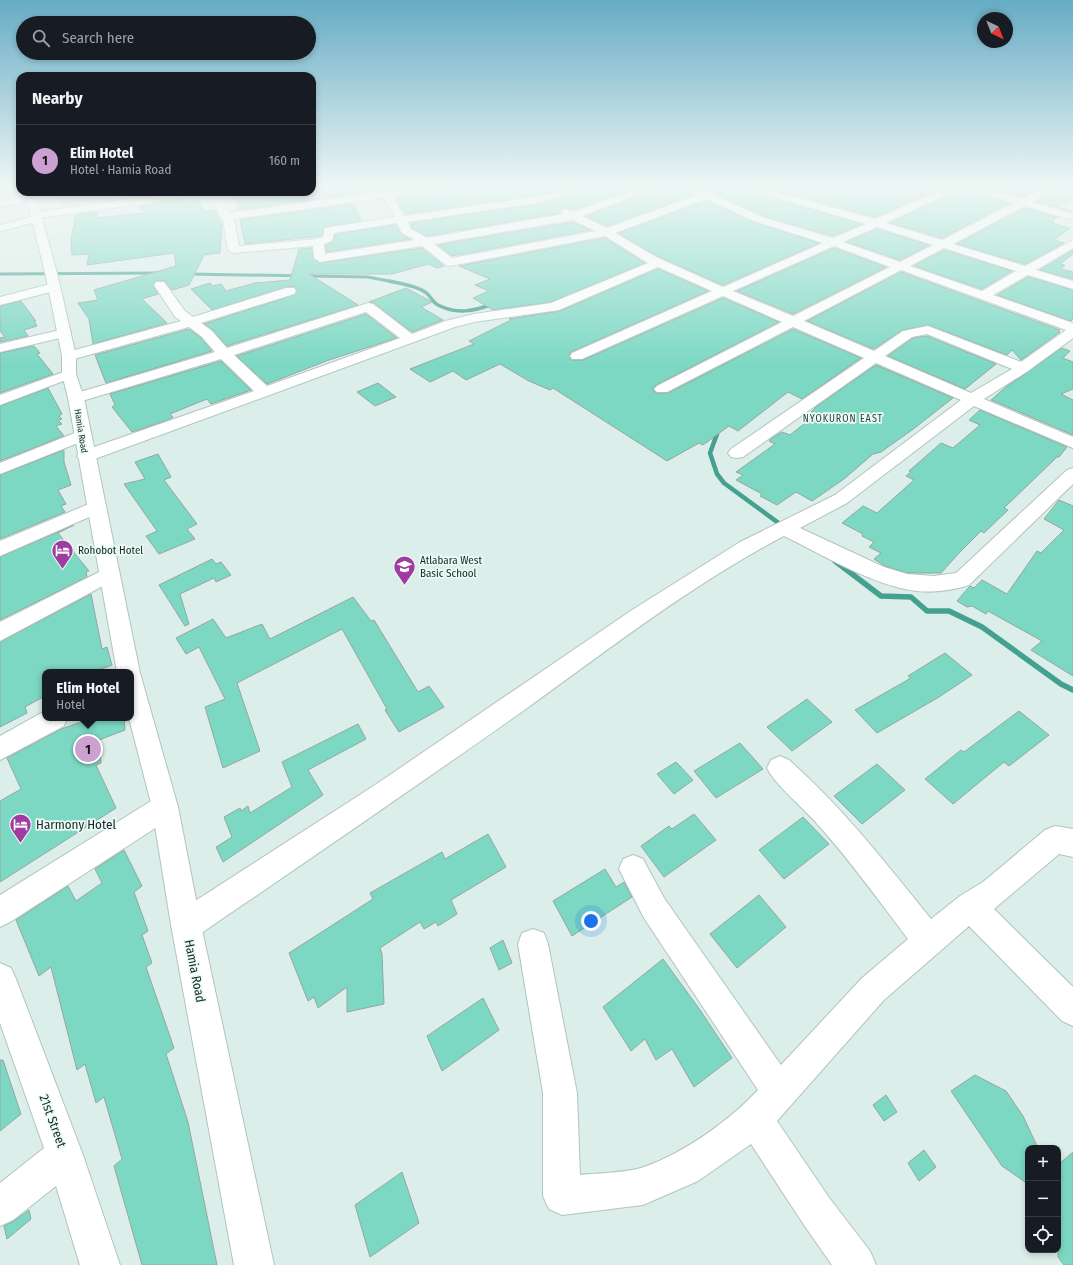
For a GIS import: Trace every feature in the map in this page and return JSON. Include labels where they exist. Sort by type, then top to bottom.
[{"type":"street","name":"Hamia Road","points":[[44,247],[69,356],[69,374],[76,398],[109,574],[129,669]]},
{"type":"street","points":[[233,247],[234,250],[265,247]]},
{"type":"street","points":[[319,247],[320,258],[391,247]]},
{"type":"street","points":[[431,247],[450,262],[528,247]]},
{"type":"street","points":[[632,247],[642,256],[1073,443]]},
{"type":"street","points":[[577,356],[724,292],[822,247]]},
{"type":"street","points":[[847,247],[1073,328]]},
{"type":"street","points":[[662,389],[941,247]]},
{"type":"street","points":[[956,247],[1073,285]]},
{"type":"street","points":[[983,296],[1066,247]]},
{"type":"street","points":[[86,456],[450,324],[474,318],[554,306],[658,263]]},
{"type":"street","points":[[0,302],[52,278]]},
{"type":"street","points":[[160,285],[180,314],[206,334],[224,354],[264,392]]},
{"type":"street","points":[[69,356],[191,322],[290,291]]},
{"type":"street","points":[[76,398],[224,354],[368,307],[410,339]]},
{"type":"street","points":[[737,453],[908,334],[928,330],[1023,368]]},
{"type":"street","points":[[186,925],[384,794],[640,616],[747,547],[781,531],[841,499],[973,399],[1023,368],[1073,331]]},
{"type":"street","points":[[0,348],[64,333]]},
{"type":"street","points":[[0,400],[69,374]]},
{"type":"street","points":[[0,469],[82,435]]},
{"type":"street","points":[[781,531],[877,572],[906,582],[934,584],[962,580],[1073,474]]},
{"type":"street","points":[[0,549],[96,507]]},
{"type":"street","points":[[0,632],[109,574]]},
{"type":"street","name":"Hamia Road","points":[[134,689],[165,807],[186,925],[254,1265]]},
{"type":"street","points":[[0,749],[50,721]]},
{"type":"street","points":[[780,768],[799,785],[878,874],[911,921],[929,941]]},
{"type":"street","points":[[0,912],[165,807]]},
{"type":"street","points":[[533,944],[560,1093],[562,1196],[643,1186],[685,1168],[755,1120],[873,989],[970,906],[993,892],[1055,840],[1073,843]]},
{"type":"street","points":[[633,869],[654,908],[779,1092]]},
{"type":"street","points":[[970,906],[1073,1010]]},
{"type":"street","name":"21st Street","points":[[0,979],[65,1155],[100,1265]]},
{"type":"street","points":[[755,1120],[817,1212],[856,1265]]},
{"type":"street","points":[[0,1207],[65,1155]]},
{"type":"building","points":[[72,247],[220,247],[220,253],[204,255],[189,285],[172,290],[165,281],[155,281],[153,286],[158,294],[142,299],[167,323],[93,344],[89,319],[78,303],[98,300],[94,290],[176,266],[174,253],[87,265],[89,254],[72,255]]},
{"type":"building","points":[[326,247],[358,247],[326,252]]},
{"type":"building","points":[[441,247],[500,247],[452,256]]},
{"type":"building","points":[[558,247],[619,247],[645,263],[551,302],[493,310],[473,298],[489,291],[475,285],[490,279],[459,266]]},
{"type":"building","points":[[642,247],[810,247],[723,285],[657,256]]},
{"type":"building","points":[[862,247],[925,247],[900,260]]},
{"type":"building","points":[[967,247],[1057,247],[1025,264]]},
{"type":"building","points":[[312,248],[313,258],[320,263],[422,248],[444,266],[437,268],[428,264],[392,274],[309,274],[358,305],[227,346],[212,329],[204,324],[294,295],[297,290],[294,286],[286,287],[212,310],[191,289],[210,283],[213,286],[221,284],[226,291],[255,283],[290,280],[299,249]]},
{"type":"building","points":[[834,248],[886,267],[793,314],[737,291]]},
{"type":"building","points":[[944,250],[1012,271],[982,289],[914,266]]},
{"type":"building","points":[[1073,250],[1073,254],[1060,264],[1065,265],[1061,269],[1073,272],[1073,279],[1040,270]]},
{"type":"building","points":[[658,269],[708,291],[571,352],[569,355],[571,360],[583,360],[723,298],[779,322],[656,385],[652,389],[656,393],[668,393],[793,329],[861,358],[802,399],[788,392],[738,431],[729,426],[703,445],[699,443],[667,461],[553,388],[550,390],[529,381],[500,364],[466,380],[453,371],[430,382],[410,369],[474,344],[469,341],[511,320],[509,319],[560,311]]},
{"type":"building","points":[[901,272],[1060,330],[1058,332],[1060,332],[1021,360],[1012,350],[1007,355],[929,325],[902,330],[874,349],[807,321]]},
{"type":"building","points":[[1028,277],[1073,290],[1073,319],[1071,321],[997,295]]},
{"type":"building","points":[[406,288],[432,302],[421,307],[443,320],[412,332],[374,303],[369,302]]},
{"type":"building","points":[[21,301],[36,321],[34,321],[37,326],[24,330],[28,336],[0,342],[0,338],[5,337],[0,331],[0,306]]},
{"type":"building","points":[[366,314],[397,338],[329,360],[267,384],[237,356]]},
{"type":"building","points":[[189,329],[200,337],[212,351],[106,383],[95,355]]},
{"type":"building","points":[[927,336],[996,364],[965,389],[888,356],[913,338]]},
{"type":"building","points":[[34,346],[40,353],[37,354],[53,374],[0,393],[0,353]]},
{"type":"building","points":[[1062,348],[1070,351],[1063,358],[1073,362],[1073,389],[1061,394],[1073,400],[1073,435],[991,400],[1006,387]]},
{"type":"building","points":[[221,361],[251,390],[211,404],[207,399],[170,414],[173,417],[168,420],[132,432],[112,407],[115,405],[110,394]]},
{"type":"building","points":[[876,365],[953,398],[881,452],[873,454],[844,479],[812,501],[796,492],[777,505],[760,496],[762,494],[736,480],[743,475],[736,472],[775,444],[769,441],[772,438],[782,432],[790,435],[814,416],[811,412],[817,406]]},
{"type":"building","points":[[378,383],[396,397],[375,406],[357,392]]},
{"type":"building","points":[[48,388],[62,414],[59,416],[62,419],[58,420],[62,424],[56,426],[64,436],[0,461],[0,406]]},
{"type":"building","points":[[980,410],[1067,447],[1059,457],[1057,457],[1004,508],[1008,510],[984,533],[981,531],[941,573],[907,573],[885,566],[874,559],[881,553],[869,547],[874,542],[862,536],[863,534],[842,523],[863,506],[877,513],[914,480],[906,476],[911,472],[909,471],[941,443],[953,448],[980,425],[969,420]]},
{"type":"building","points":[[64,450],[64,462],[71,485],[58,490],[66,504],[61,506],[65,512],[0,539],[0,475]]},
{"type":"building","points":[[158,454],[171,477],[164,480],[197,524],[187,529],[195,539],[159,554],[146,536],[157,531],[124,484],[145,479],[135,462]]},
{"type":"building","points":[[1059,500],[1073,506],[1073,676],[1031,650],[1042,641],[988,611],[986,614],[972,606],[967,607],[957,601],[970,586],[974,588],[982,580],[1007,594],[1037,551],[1041,553],[1064,530],[1044,519]]},
{"type":"building","points":[[74,525],[58,533],[89,571],[86,572],[87,577],[0,620],[0,557]]},
{"type":"building","points":[[212,559],[216,564],[221,562],[231,575],[216,582],[214,578],[180,594],[189,624],[185,626],[159,585]]},
{"type":"building","points":[[91,594],[102,649],[107,647],[112,665],[102,669],[42,669],[42,698],[25,707],[27,713],[0,727],[0,642]]},
{"type":"building","points":[[353,597],[371,621],[374,620],[418,692],[429,686],[444,707],[399,732],[385,710],[387,709],[342,629],[237,683],[260,751],[223,768],[205,707],[225,699],[199,647],[186,654],[176,638],[213,619],[226,638],[262,624],[270,639]]},
{"type":"building","points":[[945,653],[972,675],[939,697],[877,733],[855,710],[911,678],[908,676]]},
{"type":"building","points":[[807,699],[832,722],[792,751],[767,727]]},
{"type":"building","points":[[1019,711],[1049,735],[1009,766],[1004,762],[953,804],[925,779],[961,750],[964,752]]},
{"type":"building","points":[[83,721],[124,721],[125,730],[99,740],[101,763],[96,765],[116,808],[0,882],[0,801],[21,789],[7,758],[59,730]]},
{"type":"building","points":[[358,724],[366,739],[308,770],[323,795],[223,862],[216,847],[232,837],[224,817],[240,808],[241,811],[248,806],[250,813],[292,787],[282,762]]},
{"type":"building","points":[[740,743],[763,769],[716,798],[694,771]]},
{"type":"building","points":[[676,762],[693,780],[674,794],[657,774]]},
{"type":"building","points":[[877,764],[905,790],[862,824],[834,796]]},
{"type":"building","points":[[694,814],[716,840],[664,877],[641,846],[669,826],[672,829]]},
{"type":"building","points":[[803,817],[829,844],[784,879],[759,850]]},
{"type":"building","points":[[488,834],[506,867],[451,900],[457,914],[438,926],[436,922],[424,929],[420,922],[380,948],[382,954],[384,1004],[347,1012],[347,987],[318,1008],[314,997],[308,1001],[289,953],[373,899],[370,893],[442,852],[445,859]]},
{"type":"building","points":[[124,850],[142,886],[134,892],[148,931],[142,935],[152,963],[146,967],[174,1048],[166,1054],[188,1122],[217,1265],[142,1265],[114,1166],[122,1159],[104,1097],[96,1103],[85,1064],[77,1070],[51,967],[39,976],[16,920],[68,886],[76,901],[102,883],[95,869]]},
{"type":"building","points":[[605,869],[616,887],[624,882],[632,897],[572,936],[553,901]]},
{"type":"building","points":[[759,895],[786,927],[737,968],[710,934]]},
{"type":"building","points":[[503,940],[512,963],[499,970],[490,948]]},
{"type":"building","points":[[663,959],[732,1058],[694,1087],[672,1049],[656,1060],[645,1039],[631,1051],[603,1007]]},
{"type":"building","points":[[483,998],[499,1030],[442,1071],[427,1036]]},
{"type":"building","points":[[0,1060],[3,1060],[21,1114],[0,1131]]},
{"type":"building","points":[[975,1075],[1006,1091],[1023,1116],[1037,1145],[1025,1145],[1025,1182],[1002,1166],[951,1091]]},
{"type":"building","points":[[886,1095],[897,1112],[884,1121],[873,1105]]},
{"type":"building","points":[[924,1150],[936,1167],[919,1181],[908,1163]]},
{"type":"building","points":[[1073,1152],[1073,1265],[1064,1265],[1058,1257],[1058,1253],[1061,1253],[1061,1162]]},
{"type":"building","points":[[402,1172],[419,1223],[370,1257],[355,1205]]},
{"type":"building","points":[[29,1210],[31,1219],[7,1239],[4,1226]]},
{"type":"waterway","points":[[0,274],[160,273]]},
{"type":"waterway","points":[[188,274],[368,277],[391,281]]},
{"type":"waterway","points":[[391,281],[412,286],[421,290],[427,293],[436,304],[452,310],[466,311],[479,309],[493,304]]},
{"type":"waterway","points":[[715,429],[717,434],[710,453],[717,474],[724,483],[784,527]]},
{"type":"waterway","points":[[835,561],[881,596],[911,597],[927,611],[949,611],[982,627],[1061,684],[1073,690]]},
{"type":"place","name":"Rohobot Hotel","points":[[62,570]]},
{"type":"place","name":"Atlabara West Basic School","points":[[404,586]]},
{"type":"place","name":"Elim Hotel","points":[[88,749]]},
{"type":"place","name":"Harmony Hotel","points":[[20,844]]},
{"type":"district","name":"NYOKURON EAST","points":[[843,419]]}]
